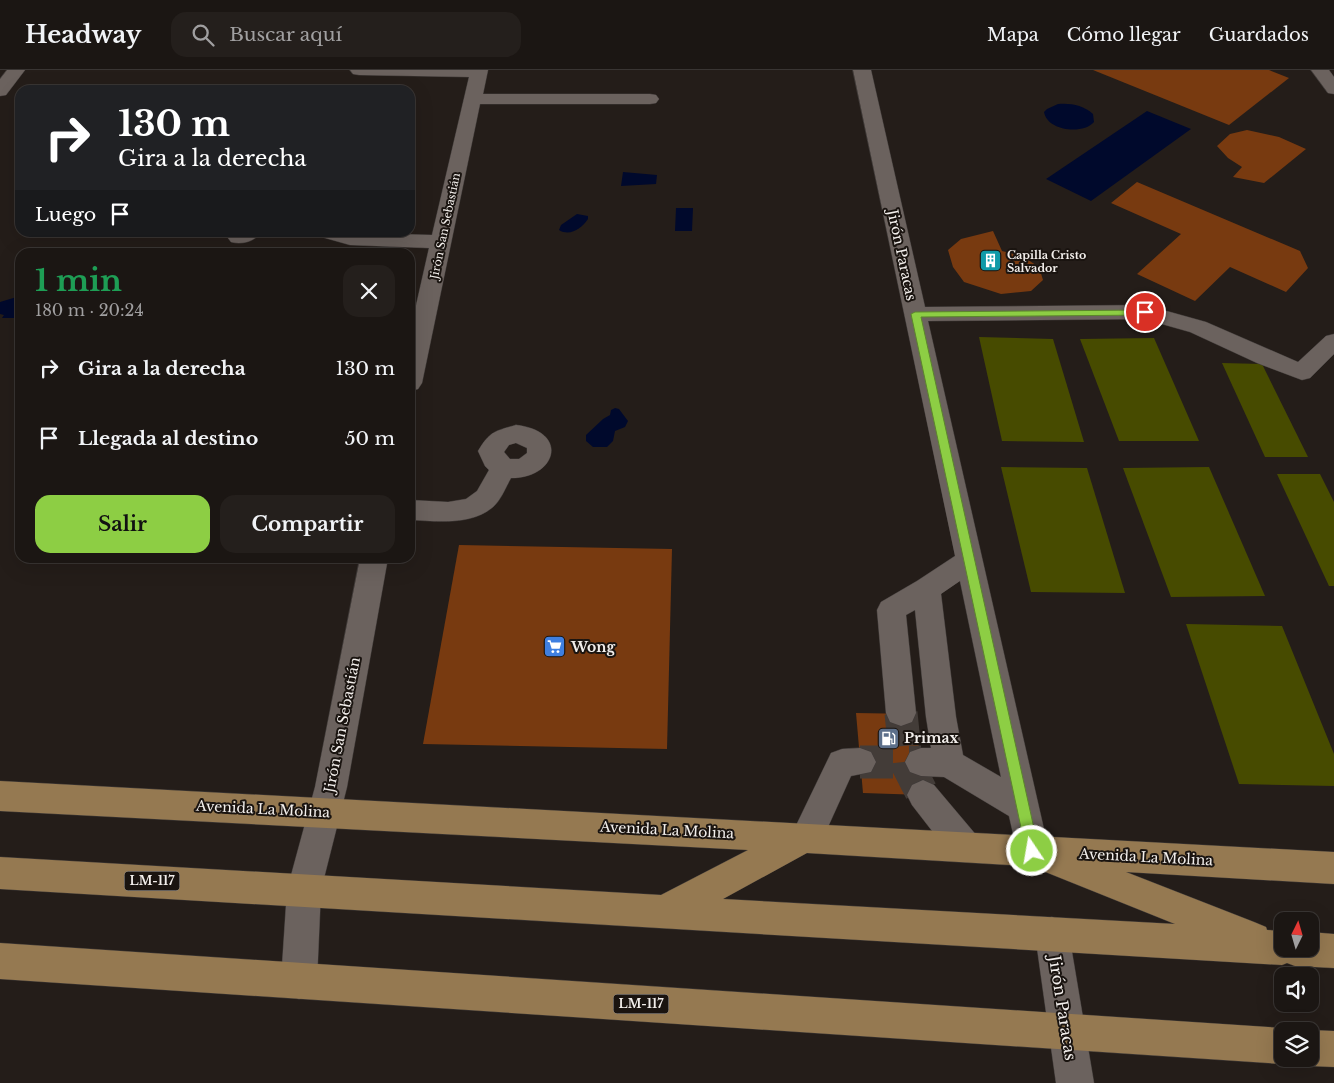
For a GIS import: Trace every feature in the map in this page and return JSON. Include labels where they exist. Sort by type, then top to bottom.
[{"type":"main road","name":"Avenida La Molina","points":[[0,796],[325,812],[1334,868]]},
{"type":"main road","points":[[665,911],[806,838]]},
{"type":"main road","points":[[1032,851],[1274,944]]},
{"type":"main road","name":"LM-117","points":[[0,873],[1274,947]]},
{"type":"main road","name":"LM-117","points":[[1319,950],[1334,951]]},
{"type":"main road","name":"LM-117","points":[[0,961],[1274,1045]]},
{"type":"main road","points":[[1319,1048],[1334,1049]]},
{"type":"street","points":[[0,91],[16,70]]},
{"type":"street","points":[[360,70],[479,71]]},
{"type":"street","name":"Jirón Paracas","points":[[862,70],[1032,851]]},
{"type":"street","points":[[1320,70],[1334,90]]},
{"type":"street","name":"Jirón San Sebastián","points":[[415,339],[441,242],[479,71]]},
{"type":"street","points":[[473,99],[650,99]]},
{"type":"street","points":[[343,237],[350,239],[441,242]]},
{"type":"street","points":[[915,314],[1145,312],[1198,327],[1265,358],[1302,372],[1334,341]]},
{"type":"street","points":[[415,510],[469,509],[483,500],[504,468]]},
{"type":"street","points":[[901,713],[891,610],[927,589],[969,560]]},
{"type":"street","name":"Jirón San Sebastián","points":[[299,981],[304,890],[325,812],[373,563]]},
{"type":"street","points":[[927,589],[941,717],[935,763],[1023,807]]},
{"type":"street","points":[[806,838],[842,763],[860,762]]},
{"type":"street","points":[[923,795],[965,847]]},
{"type":"street","name":"Jirón Paracas","points":[[1052,934],[1075,1083]]},
{"type":"shaded area","points":[[979,337],[1053,339],[1084,442],[1002,441]]},
{"type":"shaded area","points":[[1154,338],[1199,441],[1119,441],[1080,339]]},
{"type":"shaded area","points":[[1222,363],[1262,364],[1308,457],[1265,457]]},
{"type":"shaded area","points":[[1001,467],[1087,468],[1125,593],[1031,592]]},
{"type":"shaded area","points":[[1209,467],[1265,596],[1171,597],[1123,468]]},
{"type":"shaded area","points":[[1277,474],[1320,474],[1334,502],[1334,586],[1329,586]]},
{"type":"shaded area","points":[[1186,624],[1282,626],[1334,754],[1334,786],[1239,784]]},
{"type":"water","points":[[1058,104],[1072,104],[1085,108],[1093,114],[1094,122],[1082,129],[1074,130],[1058,127],[1047,118],[1044,112]]},
{"type":"water","points":[[1147,111],[1191,129],[1091,201],[1046,179]]},
{"type":"water","points":[[623,172],[657,175],[656,184],[621,186]]},
{"type":"water","points":[[676,208],[693,208],[692,231],[675,231]]},
{"type":"water","points":[[577,214],[588,216],[588,219],[582,226],[571,232],[559,230],[561,225]]},
{"type":"water","points":[[15,298],[15,318],[2,318],[4,315],[0,314],[0,302]]},
{"type":"water","points":[[619,409],[628,421],[625,427],[615,431],[613,441],[607,447],[593,447],[586,441],[586,435],[610,415],[611,410]]},
{"type":"building","points":[[1093,70],[1269,70],[1289,78],[1229,125]]},
{"type":"building","points":[[1247,130],[1279,137],[1306,149],[1264,183],[1233,177],[1242,167],[1228,158],[1217,146],[1230,134]]},
{"type":"building","points":[[1137,182],[1300,251],[1308,268],[1286,292],[1230,267],[1195,301],[1137,274],[1181,234],[1111,203]]},
{"type":"building","name":"Capilla Cristo Salvador","points":[[993,231],[1002,251],[1022,256],[1039,267],[1043,280],[1031,291],[1001,294],[964,282],[953,267],[948,250],[961,239]]},
{"type":"building","name":"Wong","points":[[459,545],[672,549],[667,749],[423,744]]},
{"type":"building","name":"Primax","points":[[856,713],[914,714],[921,762],[923,795],[863,793]]},
{"type":"tunnel","points":[[901,713],[906,762]]},
{"type":"tunnel","points":[[860,762],[906,762]]},
{"type":"tunnel","points":[[906,762],[921,762]]},
{"type":"tunnel","points":[[906,762],[923,795]]},
{"type":"place","name":"Capilla Cristo Salvador","points":[[991,261]]},
{"type":"place","name":"Wong","points":[[555,647]]},
{"type":"place","name":"Primax","points":[[888,738]]},
{"type":"route","points":[[1032,851],[915,314],[1145,312]]}]
